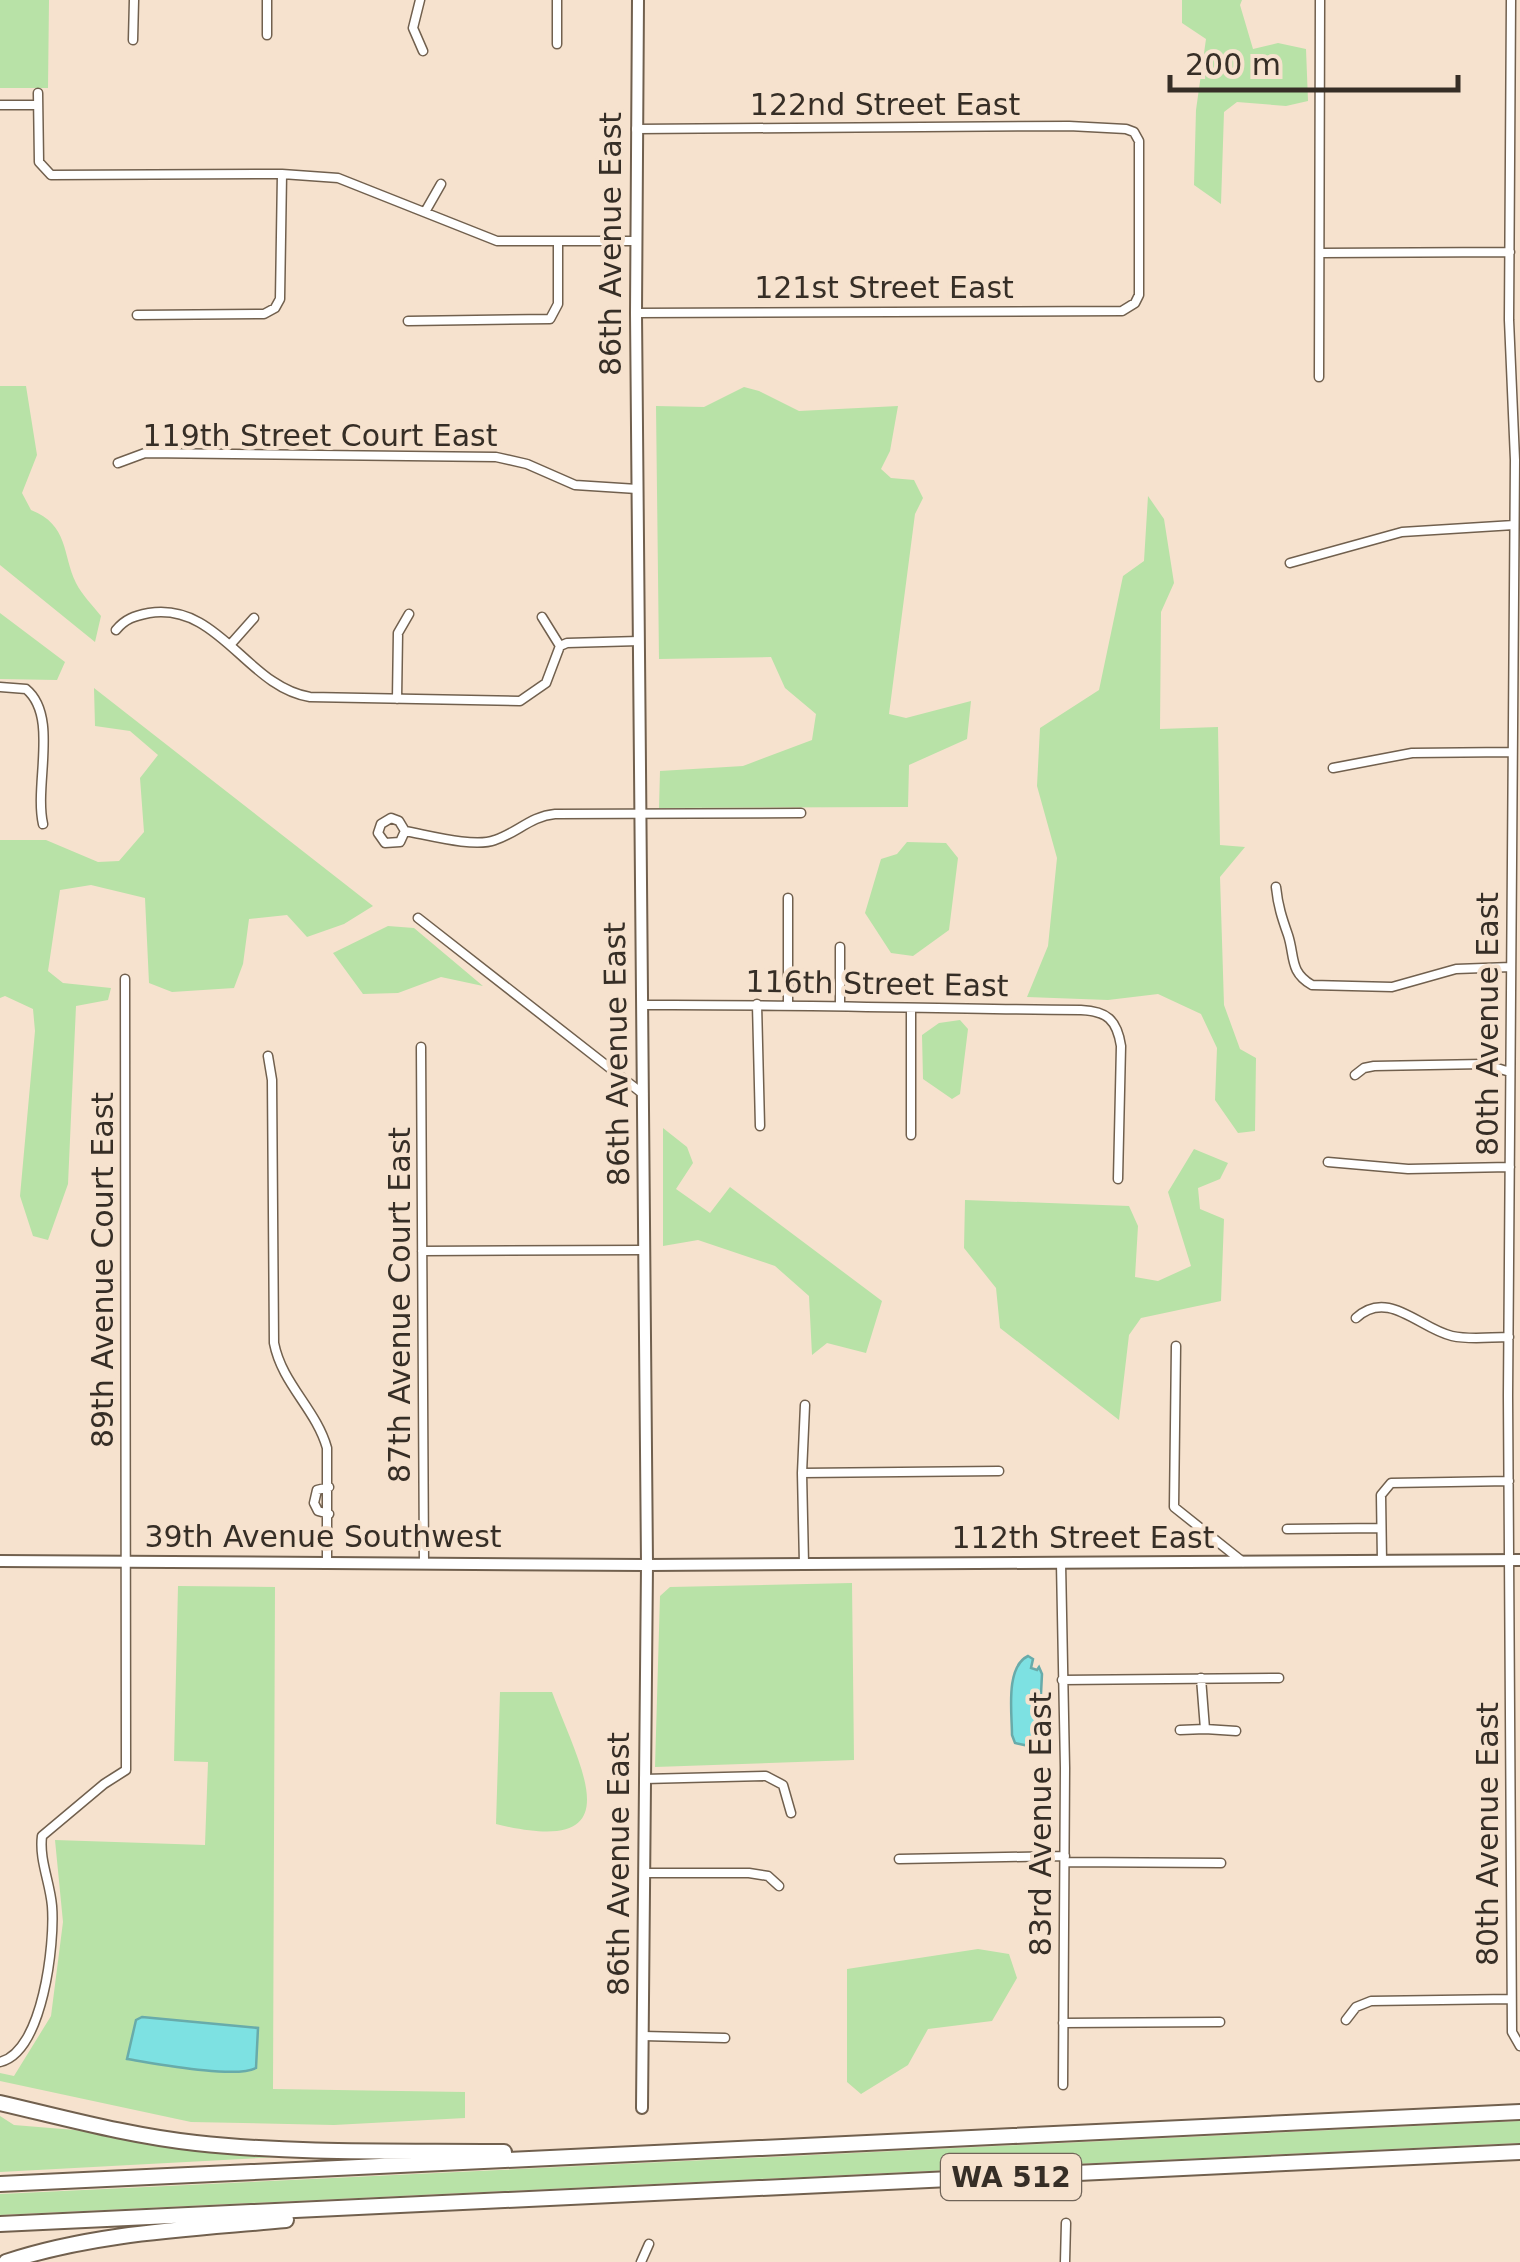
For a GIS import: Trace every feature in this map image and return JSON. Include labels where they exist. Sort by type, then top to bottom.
[{"type":"highway","points":[[0,2103],[155,2138],[232,2146],[664,2153]]},
{"type":"highway","name":"WA 512","points":[[0,2184],[1520,2112]]},
{"type":"highway","name":"WA 512","points":[[0,2224],[1520,2152]]},
{"type":"highway","points":[[6,2262],[48,2248],[99,2238],[501,2202]]},
{"type":"street","points":[[134,0],[134,40]]},
{"type":"street","points":[[266,35],[267,0]]},
{"type":"street","points":[[420,0],[413,28],[424,51]]},
{"type":"street","points":[[557,0],[557,44]]},
{"type":"street","name":"86th Avenue East","points":[[638,0],[636,312],[646,1565],[642,2108]]},
{"type":"street","points":[[1319,377],[1320,0]]},
{"type":"street","name":"80th Avenue East","points":[[1511,0],[1516,33],[1510,252],[1518,460],[1510,967],[1510,1072],[1515,1133],[1510,1167],[1509,1337],[1509,1481],[1515,1560],[1510,1726],[1511,2000],[1512,2032],[1520,2046]]},
{"type":"street","points":[[38,93],[39,162],[44,170],[56,175],[282,174],[338,178],[487,239],[636,241]]},
{"type":"street","points":[[0,106],[38,106]]},
{"type":"street","name":"122nd Street East","points":[[636,128],[1069,126],[1134,132],[1139,149],[1139,295],[1131,306]]},
{"type":"street","points":[[137,315],[264,314],[275,308],[280,298],[282,174]]},
{"type":"street","points":[[426,212],[441,184]]},
{"type":"street","points":[[408,321],[544,321],[553,316],[558,304],[558,241]]},
{"type":"street","points":[[1320,253],[1510,252]]},
{"type":"street","name":"121st Street East","points":[[636,312],[1122,311],[1131,306]]},
{"type":"street","name":"119th Street Court East","points":[[118,463],[145,454],[496,456],[527,464],[576,485],[637,489]]},
{"type":"street","points":[[1290,563],[1402,532],[1514,524]]},
{"type":"street","points":[[116,630],[133,616],[178,612],[192,617],[297,694],[397,699],[520,701],[541,688],[560,646],[567,642],[639,641]]},
{"type":"street","points":[[397,699],[398,633],[409,614]]},
{"type":"street","points":[[542,617],[560,646]]},
{"type":"street","points":[[230,645],[254,618]]},
{"type":"street","points":[[0,687],[26,688],[39,704],[43,721],[40,787],[44,824]]},
{"type":"street","points":[[1333,768],[1412,753],[1511,752]]},
{"type":"street","points":[[405,831],[481,842],[497,840],[547,814],[801,813]]},
{"type":"street","points":[[1276,887],[1294,968],[1312,985],[1392,987],[1456,968],[1510,967]]},
{"type":"street","points":[[788,898],[788,1004]]},
{"type":"street","points":[[418,918],[642,1094]]},
{"type":"street","points":[[840,947],[840,1004]]},
{"type":"street","name":"89th Avenue Court East","points":[[0,2062],[14,2055],[41,2004],[52,1924],[42,1836],[126,1770],[125,979]]},
{"type":"street","points":[[757,1004],[760,1126]]},
{"type":"street","name":"116th Street East","points":[[642,1005],[840,1004],[912,1009],[1094,1010],[1111,1017],[1122,1046],[1118,1179]]},
{"type":"street","points":[[911,1135],[912,1009]]},
{"type":"street","name":"87th Avenue Court East","points":[[420,1046],[424,1563]]},
{"type":"street","points":[[268,1056],[272,1080],[274,1343],[288,1382],[324,1438],[329,1487],[327,1562]]},
{"type":"street","points":[[1354,1076],[1374,1066],[1484,1064],[1510,1072]]},
{"type":"street","points":[[1328,1162],[1408,1169],[1510,1167]]},
{"type":"street","points":[[422,1251],[644,1250]]},
{"type":"street","points":[[1356,1318],[1372,1308],[1388,1308],[1413,1316],[1447,1335],[1509,1337]]},
{"type":"street","points":[[1176,1346],[1174,1507],[1243,1562]]},
{"type":"street","points":[[804,1564],[805,1405]]},
{"type":"street","points":[[802,1473],[998,1472]]},
{"type":"street","points":[[1382,1561],[1381,1495],[1391,1483],[1509,1481]]},
{"type":"street","points":[[329,1487],[317,1490],[314,1503],[318,1512],[329,1514]]},
{"type":"street","points":[[1287,1528],[1382,1528]]},
{"type":"street","name":"112th Street East","points":[[646,1565],[1515,1560]]},
{"type":"street","name":"39th Avenue Southwest","points":[[0,1561],[646,1565]]},
{"type":"street","name":"83rd Avenue East","points":[[1061,1563],[1063,2086]]},
{"type":"street","points":[[1201,1678],[1205,1728]]},
{"type":"street","points":[[1062,1680],[1279,1678]]},
{"type":"street","points":[[1510,1726],[1520,1734]]},
{"type":"street","points":[[1180,1730],[1236,1731]]},
{"type":"street","points":[[1510,1769],[1520,1777]]},
{"type":"street","points":[[644,1779],[772,1778],[786,1790],[791,1813]]},
{"type":"street","points":[[898,1859],[1221,1863]]},
{"type":"street","points":[[644,1873],[750,1872],[768,1876],[779,1886]]},
{"type":"street","points":[[1346,2020],[1356,2007],[1372,2001],[1511,2000]]},
{"type":"street","points":[[1063,2023],[1220,2022]]},
{"type":"street","points":[[643,2036],[725,2038]]},
{"type":"street","points":[[1066,2223],[1066,2262]]},
{"type":"street","points":[[641,2262],[649,2244]]},
{"type":"green space","points":[[0,0],[49,0],[48,88],[0,88]]},
{"type":"green space","points":[[1182,0],[1242,0],[1240,5],[1253,49],[1278,43],[1306,49],[1308,101],[1286,106],[1237,102],[1224,112],[1221,204],[1194,185],[1196,110],[1206,39],[1182,23]]},
{"type":"green space","points":[[0,386],[26,386],[37,455],[22,493],[31,510],[58,532],[76,583],[101,616],[95,642],[0,565]]},
{"type":"green space","points":[[744,387],[799,411],[898,406],[890,451],[881,469],[891,478],[914,480],[923,498],[915,514],[889,714],[906,718],[971,701],[967,739],[909,765],[908,807],[659,808],[660,771],[743,766],[812,740],[816,714],[785,688],[771,657],[659,659],[656,406],[704,407]]},
{"type":"green space","points":[[1148,496],[1164,519],[1174,583],[1161,612],[1160,729],[1218,727],[1220,845],[1245,847],[1220,877],[1224,1005],[1240,1049],[1256,1058],[1255,1131],[1238,1133],[1215,1100],[1217,1048],[1201,1014],[1158,994],[1108,1000],[1027,997],[1048,946],[1057,858],[1037,786],[1040,728],[1099,690],[1123,576],[1144,561]]},
{"type":"green space","points":[[0,613],[65,662],[57,680],[0,679]]},
{"type":"green space","points":[[94,688],[373,906],[344,924],[307,937],[287,915],[249,919],[243,964],[234,988],[172,992],[149,983],[145,898],[91,885],[60,890],[48,971],[63,983],[111,988],[108,1000],[76,1006],[68,1184],[48,1240],[33,1236],[20,1196],[35,1031],[33,1009],[5,996],[0,998],[0,840],[46,840],[98,862],[119,861],[144,832],[140,778],[158,755],[130,731],[95,726]]},
{"type":"green space","points":[[907,842],[946,843],[958,858],[949,930],[913,956],[891,953],[865,913],[881,859],[897,854]]},
{"type":"green space","points":[[388,926],[414,928],[483,986],[441,977],[398,993],[363,994],[333,953]]},
{"type":"green space","points":[[960,1020],[968,1029],[960,1094],[952,1099],[923,1079],[922,1035],[939,1023]]},
{"type":"green space","points":[[663,1128],[687,1147],[693,1163],[676,1189],[710,1213],[730,1187],[882,1301],[866,1353],[827,1343],[812,1355],[809,1296],[775,1266],[698,1240],[663,1246]]},
{"type":"green space","points":[[1194,1149],[1228,1163],[1220,1179],[1198,1188],[1200,1209],[1224,1219],[1221,1301],[1141,1318],[1129,1335],[1119,1420],[1000,1328],[996,1288],[964,1248],[965,1200],[1129,1206],[1138,1226],[1135,1277],[1158,1281],[1191,1266],[1168,1192]]},
{"type":"green space","points":[[852,1583],[854,1760],[655,1767],[660,1596],[670,1587]]},
{"type":"green space","points":[[178,1586],[275,1587],[273,2089],[465,2092],[465,2118],[334,2125],[191,2122],[0,2081],[0,2073],[14,2076],[51,2016],[63,1922],[55,1840],[205,1845],[208,1762],[174,1761]]},
{"type":"green space","points":[[500,1692],[552,1692],[584,1777],[587,1800],[582,1818],[567,1829],[540,1831],[496,1824]]},
{"type":"green space","points":[[978,1949],[1009,1954],[1017,1978],[992,2021],[928,2029],[908,2065],[861,2094],[847,2082],[847,1969]]},
{"type":"green space","points":[[0,2116],[14,2125],[278,2157],[0,2172]]},
{"type":"green space","points":[[1520,2121],[1520,2143],[0,2215],[0,2194]]},
{"type":"water","points":[[1028,1656],[1033,1659],[1031,1668],[1039,1667],[1042,1674],[1039,1733],[1029,1746],[1015,1743],[1011,1703],[1016,1670]]},
{"type":"water","points":[[142,2017],[258,2028],[256,2068],[213,2071],[127,2059],[136,2020]]}]
